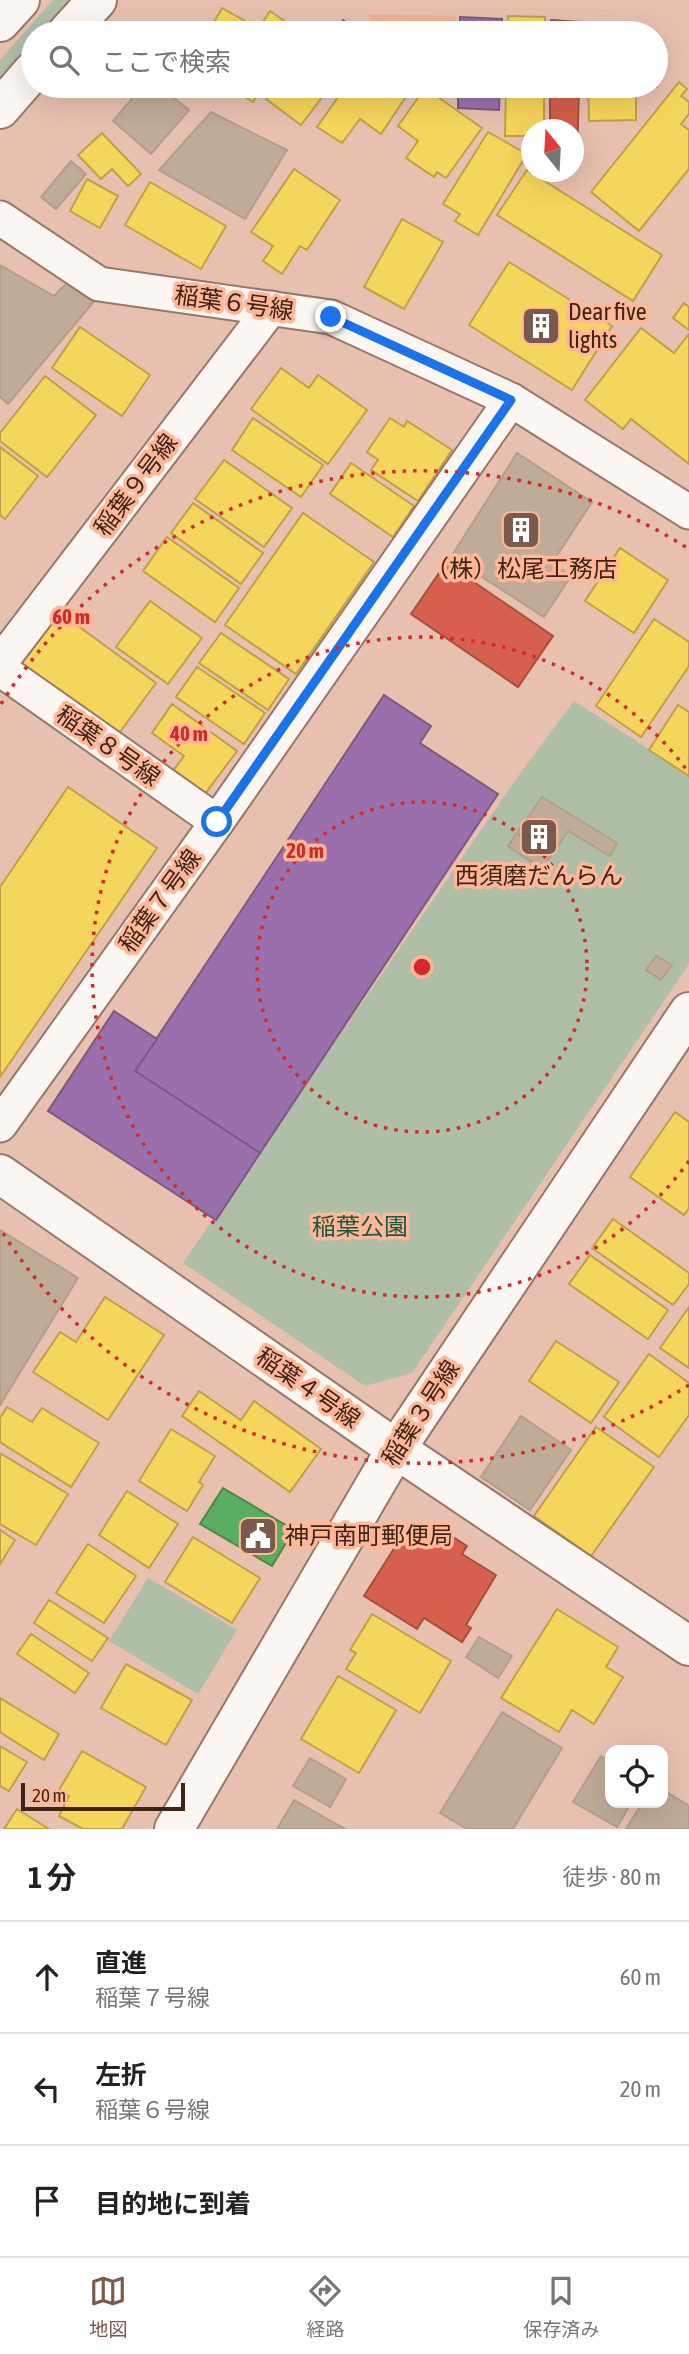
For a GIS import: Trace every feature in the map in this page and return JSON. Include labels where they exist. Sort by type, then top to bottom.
[{"type":"street","points":[[0,22],[20,0]]},
{"type":"street","points":[[78,21],[97,0]]},
{"type":"street","points":[[0,108],[21,84]]},
{"type":"street","name":"稲葉３号線","points":[[174,1829],[396,1449],[689,1012]]},
{"type":"street","name":"稲葉４号線","points":[[0,1174],[396,1449],[689,1646]]},
{"type":"lane","name":"稲葉６号線","points":[[0,218],[99,284],[331,317],[511,400],[689,512]]},
{"type":"lane","name":"稲葉９号線","points":[[0,663],[271,308]]},
{"type":"lane","name":"稲葉７号線","points":[[0,1125],[217,822],[511,400]]},
{"type":"lane","name":"稲葉８号線","points":[[0,669],[217,822]]},
{"type":"shaded area","points":[[370,14],[456,16],[456,21],[370,21]]},
{"type":"green space","points":[[53,0],[82,0],[63,21],[34,21]]},
{"type":"green space","points":[[21,36],[21,68],[0,92],[0,60]]},
{"type":"green space","name":"稲葉公園","points":[[574,701],[689,775],[689,964],[412,1373],[365,1386],[183,1263],[519,775]]},
{"type":"green space","points":[[148,1578],[237,1630],[198,1694],[109,1641]]},
{"type":"building: 住宅","points":[[222,8],[245,21],[215,21]]},
{"type":"building: 住宅","points":[[270,11],[284,21],[264,21]]},
{"type":"building: 住宅","points":[[508,16],[545,17],[545,21],[508,21]]},
{"type":"building: 住宅","points":[[679,82],[687,89],[681,96],[689,102],[689,114],[681,124],[689,130],[689,169],[639,231],[591,192]]},
{"type":"building: 住宅","points":[[267,98],[321,98],[301,125]]},
{"type":"building: 住宅","points":[[338,98],[405,98],[381,134],[360,119],[342,143],[317,127]]},
{"type":"building: 住宅","points":[[418,98],[439,98],[482,128],[446,178],[437,172],[434,177],[406,158],[418,141],[398,126]]},
{"type":"building: 住宅","points":[[506,98],[544,98],[544,119],[521,119],[521,136],[505,136]]},
{"type":"building: 住宅","points":[[588,98],[636,98],[636,120],[589,121]]},
{"type":"building: 住宅","points":[[488,132],[521,151],[521,164],[478,235],[455,221],[460,214],[443,204]]},
{"type":"building: 住宅","points":[[102,133],[141,174],[128,186],[112,169],[101,179],[78,155]]},
{"type":"building: 住宅","points":[[294,169],[340,200],[307,250],[300,246],[282,274],[263,261],[273,246],[251,232]]},
{"type":"building: 住宅","points":[[87,179],[118,196],[100,228],[70,211]]},
{"type":"building: 住宅","points":[[521,179],[521,182],[546,182],[662,255],[633,301],[497,215]]},
{"type":"building: 住宅","points":[[150,182],[226,226],[201,269],[125,225]]},
{"type":"building: 住宅","points":[[402,219],[443,242],[404,309],[364,287]]},
{"type":"building: 住宅","name":"Dear five lights","points":[[509,262],[612,326],[572,390],[469,325]]},
{"type":"building: 住宅","points":[[684,303],[689,307],[689,330],[673,318]]},
{"type":"building: 住宅","points":[[80,327],[150,375],[122,416],[52,368]]},
{"type":"building: 住宅","points":[[641,328],[674,353],[689,334],[689,464],[631,419],[623,429],[585,400]]},
{"type":"building: 住宅","points":[[281,368],[309,388],[318,375],[367,410],[328,464],[251,409]]},
{"type":"building: 住宅","points":[[45,376],[96,415],[47,477],[0,441],[0,433]]},
{"type":"building: 住宅","points":[[253,418],[323,465],[301,497],[232,450]]},
{"type":"building: 住宅","points":[[390,418],[404,427],[407,421],[452,450],[418,501],[371,470],[378,460],[367,452]]},
{"type":"building: 住宅","points":[[0,447],[38,476],[5,519],[0,515]]},
{"type":"building: 住宅","points":[[224,460],[292,508],[264,547],[195,499]]},
{"type":"building: 住宅","points":[[351,463],[414,506],[393,537],[330,494]]},
{"type":"building: 住宅","points":[[193,503],[263,553],[241,584],[171,533]]},
{"type":"building: 住宅","points":[[303,513],[374,562],[296,674],[225,625]]},
{"type":"building: 住宅","points":[[167,537],[239,588],[215,622],[143,571]]},
{"type":"building: 住宅","points":[[620,548],[668,580],[634,633],[585,601]]},
{"type":"building: 住宅","points":[[150,601],[202,638],[168,684],[116,647]]},
{"type":"building: 住宅","points":[[59,612],[156,683],[117,736],[20,666]]},
{"type":"building: 住宅","points":[[654,619],[689,642],[689,666],[641,737],[596,706]]},
{"type":"building: 住宅","points":[[221,633],[289,679],[268,710],[199,663]]},
{"type":"building: 住宅","points":[[197,667],[265,713],[244,744],[176,697]]},
{"type":"building: 住宅","points":[[172,704],[237,751],[205,794],[173,771],[184,756],[152,733]]},
{"type":"building: 住宅","points":[[678,705],[689,712],[689,776],[649,750]]},
{"type":"building: 住宅","points":[[68,787],[157,848],[0,1077],[0,887]]},
{"type":"building: 住宅","points":[[675,1112],[689,1122],[689,1208],[684,1215],[630,1177]]},
{"type":"building: 住宅","points":[[613,1219],[689,1273],[689,1284],[673,1305],[592,1248]]},
{"type":"building: 住宅","points":[[590,1255],[668,1310],[648,1339],[569,1284]]},
{"type":"building: 住宅","points":[[105,1297],[164,1335],[108,1420],[33,1372],[60,1332],[76,1342]]},
{"type":"building: 住宅","points":[[689,1307],[689,1368],[660,1348]]},
{"type":"building: 住宅","points":[[556,1341],[619,1382],[591,1423],[529,1381]]},
{"type":"building: 住宅","points":[[649,1354],[689,1383],[689,1415],[659,1457],[604,1417]]},
{"type":"building: 住宅","points":[[199,1391],[241,1420],[254,1401],[321,1449],[290,1492],[182,1416]]},
{"type":"building: 住宅","points":[[7,1407],[32,1422],[42,1408],[99,1443],[71,1487],[0,1442],[0,1418]]},
{"type":"building: 住宅","points":[[596,1427],[654,1467],[591,1556],[534,1516]]},
{"type":"building: 住宅","points":[[171,1429],[215,1456],[199,1482],[203,1485],[187,1511],[139,1481]]},
{"type":"building: 住宅","points":[[0,1453],[68,1494],[36,1545],[0,1524]]},
{"type":"building: 住宅","points":[[127,1491],[178,1524],[149,1568],[99,1535]]},
{"type":"building: 住宅","points":[[0,1530],[15,1540],[0,1564]]},
{"type":"building: 住宅","points":[[193,1537],[260,1578],[232,1623],[165,1582]]},
{"type":"building: 住宅","points":[[88,1544],[136,1576],[104,1623],[56,1593]]},
{"type":"building: 住宅","points":[[49,1600],[108,1638],[92,1661],[34,1623]]},
{"type":"building: 住宅","points":[[557,1609],[618,1647],[606,1667],[623,1677],[594,1724],[572,1710],[559,1732],[501,1698]]},
{"type":"building: 住宅","points":[[372,1614],[451,1661],[420,1713],[346,1669],[356,1653],[350,1650]]},
{"type":"building: 住宅","points":[[31,1634],[89,1673],[75,1693],[17,1654]]},
{"type":"building: 住宅","points":[[126,1664],[192,1700],[166,1745],[101,1708]]},
{"type":"building: 住宅","points":[[338,1676],[396,1710],[359,1773],[301,1739]]},
{"type":"building: 住宅","points":[[0,1698],[59,1734],[44,1760],[0,1732]]},
{"type":"building: 住宅","points":[[0,1746],[27,1762],[9,1791],[0,1786]]},
{"type":"building: 住宅","points":[[82,1751],[146,1787],[122,1829],[83,1829],[59,1816],[69,1796],[59,1790]]},
{"type":"building: 住宅","points":[[17,1809],[49,1829],[4,1829]]},
{"type":"building: 商業","points":[[550,98],[579,98],[578,119],[550,119]]},
{"type":"building: 商業","points":[[446,563],[553,636],[518,687],[411,614]]},
{"type":"building: 商業","points":[[436,1526],[467,1546],[462,1554],[496,1575],[466,1625],[471,1628],[462,1642],[424,1618],[417,1629],[364,1596],[400,1539]]},
{"type":"building: 業務","points":[[460,17],[502,19],[502,21],[460,21]]},
{"type":"building: 業務","points":[[458,98],[500,98],[499,110],[458,108]]},
{"type":"building: 業務","points":[[384,695],[431,726],[420,743],[498,794],[260,1153],[135,1071]]},
{"type":"building: 業務","points":[[114,1011],[157,1039],[135,1071],[260,1153],[216,1220],[48,1111]]},
{"type":"building: 公共","points":[[223,1488],[294,1530],[272,1566],[200,1524]]},
{"type":"building: その他","points":[[133,98],[174,98],[189,110],[151,154],[113,121]]},
{"type":"building: その他","points":[[211,112],[287,150],[245,219],[159,170]]},
{"type":"building: その他","points":[[71,161],[86,174],[56,209],[41,197]]},
{"type":"building: その他","points":[[0,265],[54,296],[67,283],[96,299],[8,404],[0,397]]},
{"type":"building: その他","name":"（株）松尾工務店","points":[[517,453],[592,502],[552,563],[571,576],[544,617],[451,557]]},
{"type":"building: その他","name":"西須磨だんらん","points":[[542,797],[617,843],[610,856],[568,831],[542,869],[508,846]]},
{"type":"building: その他","points":[[656,956],[672,965],[661,980],[646,970]]},
{"type":"building: その他","points":[[0,1230],[78,1278],[0,1405]]},
{"type":"building: その他","points":[[521,1416],[571,1450],[530,1510],[481,1477]]},
{"type":"building: その他","points":[[479,1637],[512,1656],[498,1678],[466,1657]]},
{"type":"building: その他","points":[[502,1712],[562,1748],[513,1829],[467,1829],[440,1813]]},
{"type":"building: その他","points":[[601,1756],[605,1759],[605,1808],[628,1808],[617,1827],[573,1802]]},
{"type":"building: その他","points":[[310,1758],[346,1779],[330,1807],[293,1786]]},
{"type":"building: その他","points":[[668,1793],[689,1806],[689,1829],[626,1829],[639,1808],[668,1808]]},
{"type":"building: その他","points":[[294,1800],[345,1829],[277,1829]]},
{"type":"place","name":"Dear five lights","points":[[541,326]]},
{"type":"place","name":"（株）松尾工務店","points":[[521,530]]},
{"type":"place","name":"西須磨だんらん","points":[[539,837]]},
{"type":"place","name":"神戸南町郵便局","points":[[258,1536]]},
{"type":"route","points":[[217,822],[511,400],[331,317]]}]
